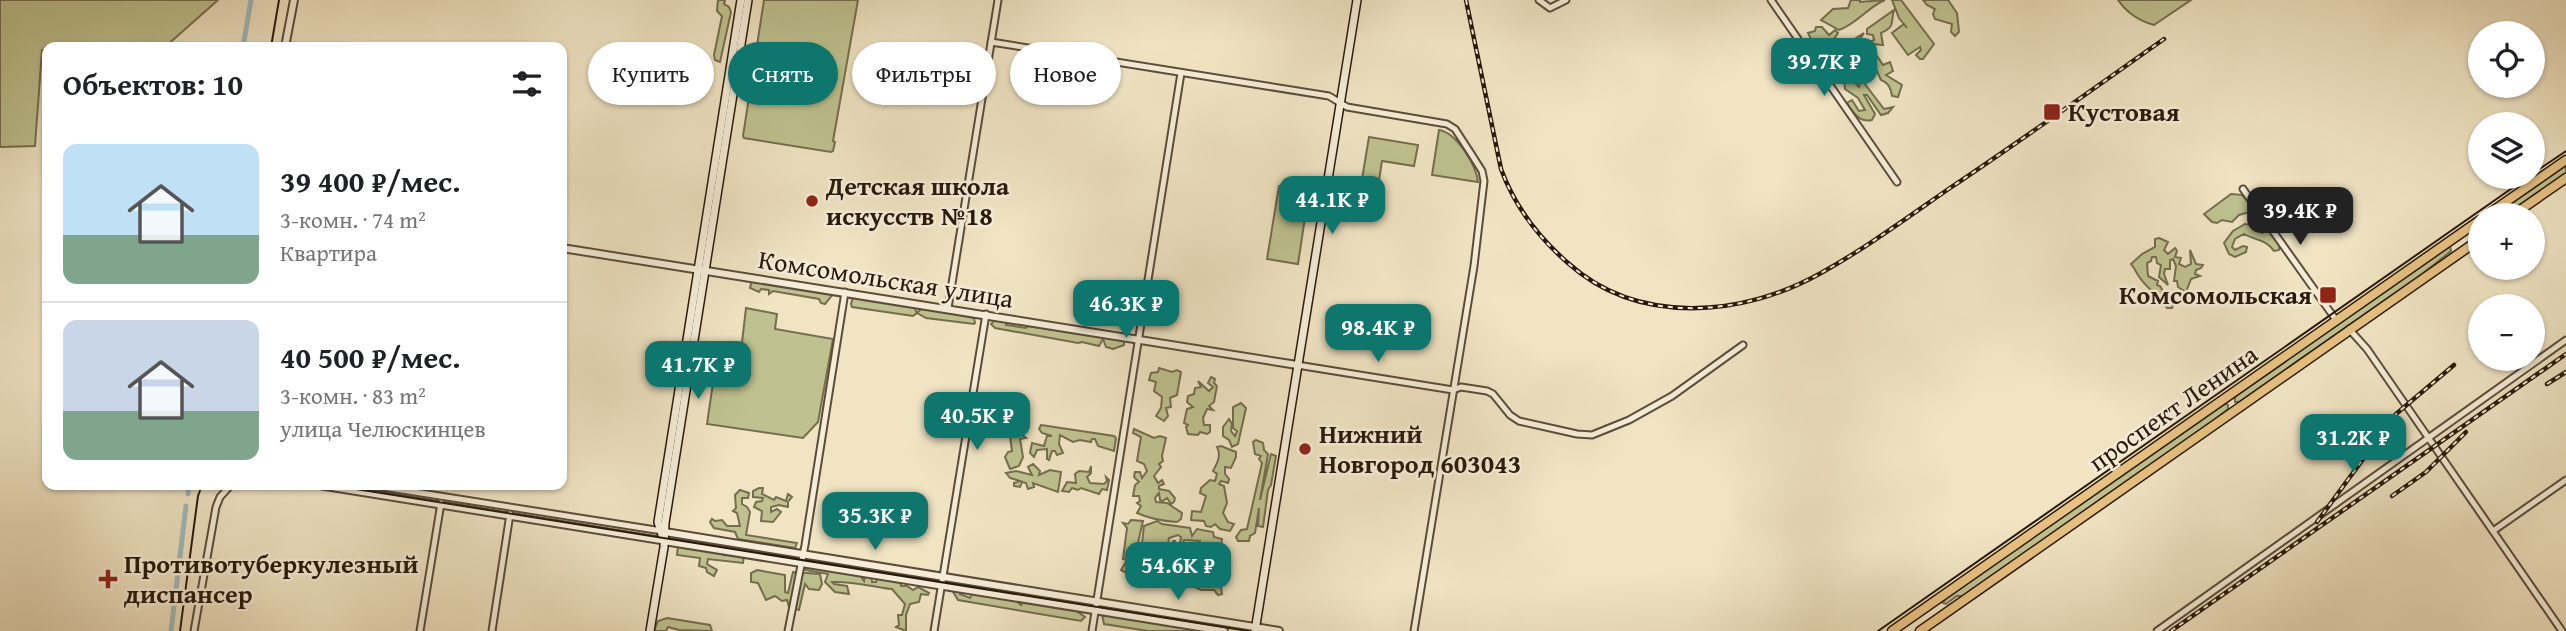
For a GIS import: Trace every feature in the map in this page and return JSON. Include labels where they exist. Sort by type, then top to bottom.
[{"type":"main road","points":[[650,631],[664,541],[662,531],[741,0]]},
{"type":"main road","points":[[702,269],[748,0]]},
{"type":"main road","points":[[1255,629],[1357,0]]},
{"type":"main road","points":[[2504,203],[2566,160]]},
{"type":"main road","points":[[2530,203],[2566,178]]},
{"type":"main road","name":"проспект Ленина","points":[[1892,631],[2468,229]]},
{"type":"main road","points":[[2452,240],[2459,253]]},
{"type":"main road","name":"проспект Ленина","points":[[1920,631],[2468,247]]},
{"type":"main road","points":[[2226,396],[2236,409]]},
{"type":"main road","points":[[1930,604],[1937,618]]},
{"type":"street","points":[[286,42],[294,0]]},
{"type":"street","points":[[991,42],[998,0]]},
{"type":"street","points":[[1539,0],[1550,8],[1566,0]]},
{"type":"street","points":[[1771,0],[1897,182]]},
{"type":"street","points":[[996,43],[1329,96],[1347,107],[1438,122],[1455,129],[1482,171],[1484,181],[1474,267],[1414,631]]},
{"type":"street","points":[[1092,631],[1181,73]]},
{"type":"street","points":[[948,308],[981,105]]},
{"type":"street","points":[[2243,188],[2336,320]]},
{"type":"street","name":"Комсомольская улица","points":[[567,249],[1452,390],[1461,387],[1487,391],[1519,421],[1577,434],[1592,435],[1629,420],[1672,396],[1744,345]]},
{"type":"street","points":[[788,631],[845,292]]},
{"type":"street","points":[[934,631],[986,314]]},
{"type":"street","points":[[2349,329],[2367,349],[2565,631]]},
{"type":"street","points":[[2157,631],[2566,340]]},
{"type":"street","points":[[2493,531],[2566,480]]},
{"type":"street","points":[[194,631],[216,507],[226,490]]},
{"type":"street","points":[[349,490],[800,562],[1279,631]]},
{"type":"street","points":[[400,490],[802,554],[1095,611],[1224,631]]},
{"type":"street","points":[[420,631],[442,497]]},
{"type":"street","points":[[492,631],[512,508]]},
{"type":"green space","points":[[0,0],[218,0],[171,42],[42,42],[35,146],[0,147]]},
{"type":"green space","points":[[718,0],[725,0],[724,4],[731,12],[720,62],[715,60],[714,55],[722,16],[717,11]]},
{"type":"green space","points":[[764,0],[858,0],[833,151],[743,136],[748,105],[838,105],[838,42],[758,42]]},
{"type":"green space","points":[[1851,0],[1885,0],[1839,30],[1821,20],[1833,9],[1848,8]]},
{"type":"green space","points":[[1892,0],[1901,0],[1934,44],[1923,59],[1916,55],[1921,50],[1920,47],[1908,55],[1892,33],[1904,24]]},
{"type":"green space","points":[[1923,0],[1948,0],[1957,13],[1959,32],[1955,36],[1951,32],[1952,24],[1935,19],[1935,9]]},
{"type":"green space","points":[[2118,0],[2191,0],[2154,25],[2134,16]]},
{"type":"green space","points":[[1894,10],[1891,26],[1881,33],[1883,45],[1874,44],[1873,50],[1883,65],[1890,62],[1893,71],[1886,75],[1902,85],[1898,97],[1892,96],[1889,86],[1881,80],[1867,50],[1863,50],[1860,44],[1863,40],[1868,43],[1874,40],[1873,35],[1867,34],[1867,29]]},
{"type":"green space","points":[[1816,27],[1822,27],[1829,35],[1835,30],[1838,33],[1834,39],[1840,48],[1864,33],[1854,47],[1845,51],[1857,73],[1849,72],[1839,62],[1815,62],[1807,47],[1811,39],[1808,33],[1815,31]]},
{"type":"green space","points":[[1850,78],[1859,87],[1861,79],[1884,109],[1893,107],[1888,113],[1881,115],[1867,95],[1864,95],[1875,114],[1872,120],[1860,119],[1847,103],[1852,100],[1859,111],[1865,110],[1858,98],[1845,89],[1844,81]]},
{"type":"green space","points":[[1439,130],[1446,132],[1459,143],[1474,167],[1478,182],[1432,175]]},
{"type":"green space","points":[[1369,137],[1418,145],[1414,166],[1382,161],[1375,206],[1358,203]]},
{"type":"green space","points":[[2566,164],[2566,174],[2545,188],[2545,178]]},
{"type":"green space","points":[[1279,186],[1309,191],[1298,264],[1267,259]]},
{"type":"green space","points":[[2530,189],[2544,189],[2524,203],[2509,203]]},
{"type":"green space","points":[[2231,194],[2242,195],[2253,207],[2253,211],[2239,215],[2232,222],[2212,222],[2204,214]]},
{"type":"green space","points":[[2260,219],[2280,244],[2279,250],[2274,251],[2264,242],[2244,234],[2235,239],[2232,247],[2235,250],[2247,247],[2246,252],[2235,257],[2229,254],[2224,243],[2233,231],[2245,224],[2262,233],[2264,229],[2259,223]]},
{"type":"green space","points":[[2155,239],[2168,242],[2164,250],[2168,254],[2175,248],[2175,257],[2181,258],[2179,264],[2185,267],[2191,264],[2190,250],[2196,264],[2203,265],[2196,270],[2195,274],[2200,276],[2191,279],[2186,292],[2174,281],[2176,266],[2173,259],[2170,260],[2170,269],[2165,269],[2164,274],[2168,285],[2159,277],[2161,265],[2157,263],[2156,257],[2152,257],[2147,263],[2148,276],[2158,281],[2157,285],[2174,302],[2172,308],[2167,308],[2143,282],[2131,264],[2155,247]]},
{"type":"green space","points":[[2450,246],[2451,251],[2421,275],[2239,402],[2235,402],[2235,396]]},
{"type":"green space","points":[[752,280],[833,294],[825,304],[819,299],[773,291],[769,294],[769,290],[761,289],[759,292],[750,288]]},
{"type":"green space","points":[[853,297],[914,307],[917,313],[913,316],[852,307]]},
{"type":"green space","points":[[746,308],[777,314],[775,329],[833,339],[818,422],[803,438],[707,424],[715,369],[739,368]]},
{"type":"green space","points":[[922,308],[974,318],[975,323],[926,318],[917,313]]},
{"type":"green space","points":[[995,320],[1007,322],[1006,325],[1124,341],[1124,345],[1113,349],[1106,347],[1103,339],[1099,346],[995,328],[991,324]]},
{"type":"green space","points":[[1159,368],[1181,372],[1177,395],[1170,398],[1171,407],[1166,408],[1168,416],[1164,421],[1156,416],[1161,408],[1162,397],[1154,391],[1156,382],[1149,380],[1151,373],[1158,372]]},
{"type":"green space","points":[[1211,377],[1215,379],[1217,386],[1214,402],[1209,406],[1213,410],[1207,409],[1203,418],[1204,425],[1210,425],[1210,432],[1188,434],[1188,425],[1184,423],[1187,409],[1193,407],[1187,402],[1188,396],[1194,394],[1195,388],[1201,387],[1198,381],[1209,391],[1213,387],[1208,383]]},
{"type":"green space","points":[[1241,403],[1246,408],[1238,444],[1232,447],[1229,440],[1223,436],[1223,427],[1229,419],[1232,424],[1231,431],[1235,436],[1237,431],[1233,428],[1233,407]]},
{"type":"green space","points":[[2223,403],[2228,405],[2228,409],[2192,437],[1964,596],[1957,596],[1946,604],[1943,603],[1945,599]]},
{"type":"green space","points":[[1017,420],[1027,422],[1027,429],[1022,430],[1021,434],[1026,438],[1020,439],[1023,457],[1019,466],[1010,469],[1005,457],[1012,451],[1010,436]]},
{"type":"green space","points":[[1041,425],[1114,436],[1114,451],[1098,446],[1095,439],[1091,442],[1073,442],[1060,435],[1059,444],[1063,453],[1057,455],[1052,451],[1049,460],[1047,449],[1037,450],[1034,457],[1030,453],[1032,443],[1044,446],[1047,436],[1052,436],[1042,433],[1039,429]]},
{"type":"green space","points":[[1134,429],[1154,438],[1166,438],[1163,461],[1154,476],[1158,483],[1162,480],[1164,484],[1159,486],[1159,489],[1169,491],[1175,498],[1171,504],[1167,498],[1160,500],[1159,493],[1155,498],[1156,502],[1167,503],[1182,513],[1177,522],[1137,513],[1141,506],[1137,503],[1140,501],[1139,496],[1133,496],[1135,485],[1139,482],[1134,477],[1135,472],[1140,472],[1142,478],[1147,471],[1144,464],[1137,461],[1141,437],[1133,433]]},
{"type":"green space","points":[[1256,440],[1263,443],[1268,454],[1260,500],[1271,454],[1276,456],[1271,485],[1263,527],[1258,526],[1259,508],[1255,533],[1250,536],[1249,541],[1238,541],[1236,537],[1241,530],[1247,529],[1262,463],[1259,459],[1261,456],[1255,454],[1253,442]]},
{"type":"green space","points":[[1217,447],[1236,452],[1231,468],[1225,467],[1228,483],[1221,481],[1219,484],[1224,486],[1227,503],[1223,513],[1228,522],[1234,524],[1230,531],[1220,529],[1215,524],[1211,527],[1206,526],[1204,521],[1191,520],[1192,511],[1201,512],[1206,496],[1200,493],[1201,488],[1210,480],[1215,481],[1217,474],[1213,471],[1219,457]]},
{"type":"green space","points":[[1033,464],[1040,471],[1039,475],[1050,470],[1061,472],[1058,492],[1033,483],[1034,487],[1028,489],[1026,483],[1022,482],[1020,487],[1014,486],[1014,483],[1020,481],[1010,478],[1006,473],[1016,471],[1032,475],[1028,467]]},
{"type":"green space","points":[[1091,466],[1091,473],[1087,477],[1090,483],[1104,484],[1106,477],[1109,480],[1107,490],[1102,489],[1099,494],[1081,488],[1062,491],[1067,482],[1076,483],[1075,474],[1079,471],[1089,472]]},
{"type":"green space","points":[[763,488],[762,494],[774,500],[776,497],[786,501],[788,494],[792,497],[788,507],[771,507],[771,512],[777,509],[781,512],[773,522],[761,521],[762,511],[754,507],[756,502],[762,501],[763,498],[753,497],[753,491]]},
{"type":"green space","points":[[740,490],[749,493],[748,498],[742,498],[742,504],[750,512],[746,535],[797,543],[795,548],[738,539],[735,532],[714,528],[710,522],[712,519],[722,520],[727,526],[740,526],[737,513],[733,511],[736,508],[735,495]]},
{"type":"green space","points":[[1131,520],[1143,521],[1138,543],[1146,551],[1148,550],[1142,543],[1144,526],[1157,521],[1190,528],[1192,536],[1197,529],[1213,532],[1214,537],[1222,539],[1219,564],[1226,573],[1221,587],[1222,594],[1188,584],[1181,586],[1180,577],[1196,568],[1196,556],[1201,560],[1203,558],[1198,551],[1200,541],[1184,540],[1191,556],[1188,558],[1190,561],[1180,567],[1176,564],[1181,537],[1178,535],[1169,538],[1168,544],[1171,548],[1175,541],[1173,558],[1165,563],[1152,561],[1149,557],[1141,559],[1142,566],[1148,563],[1156,569],[1168,571],[1168,579],[1149,581],[1146,574],[1150,571],[1147,570],[1140,581],[1130,571],[1127,573],[1121,570],[1127,560],[1123,559],[1127,528],[1123,523],[1128,524]]},
{"type":"green space","points":[[678,546],[744,556],[743,563],[708,559],[707,564],[717,570],[714,576],[707,572],[706,568],[699,566],[700,558],[677,555]]},
{"type":"green space","points":[[806,565],[859,574],[864,581],[865,575],[871,574],[872,582],[876,582],[877,578],[900,581],[901,586],[913,590],[918,587],[929,593],[921,594],[919,602],[910,604],[906,615],[906,631],[896,627],[899,625],[898,615],[902,615],[905,604],[892,589],[832,582],[847,586],[849,594],[835,592],[825,582],[828,574],[805,570]]},
{"type":"green space","points":[[757,570],[785,575],[785,592],[788,593],[793,572],[820,574],[822,584],[819,590],[809,589],[805,584],[799,610],[789,607],[787,600],[782,601],[775,596],[766,600],[758,583],[751,582],[751,573]]},
{"type":"green space","points":[[952,590],[970,598],[972,593],[1013,598],[1021,605],[1025,600],[1072,608],[1085,617],[1081,621],[958,600]]},
{"type":"green space","points":[[1102,614],[1197,631],[1148,631],[1104,624]]},
{"type":"green space","points":[[667,618],[710,625],[712,631],[668,627],[666,631],[654,631],[658,621]]},
{"type":"waterway","points":[[244,42],[251,0]]},
{"type":"waterway","points":[[188,490],[188,494]]},
{"type":"waterway","points":[[171,631],[186,506]]},
{"type":"tram line","points":[[272,42],[279,0]]},
{"type":"tram line","points":[[2545,165],[2566,151]]},
{"type":"tram line","points":[[1878,631],[2511,189]]},
{"type":"tram line","points":[[180,631],[200,490]]},
{"type":"tram line","points":[[362,490],[1248,631]]},
{"type":"railway","points":[[1466,0],[1501,169],[1528,220],[1557,253],[1596,283],[1626,297],[1658,305],[1692,308],[1725,306],[1758,299],[1791,288],[1821,273],[1887,232],[2164,39]]},
{"type":"railway","points":[[2171,631],[2566,354]]},
{"type":"railway","points":[[2317,522],[2396,414],[2454,365]]},
{"type":"railway","points":[[2547,384],[2566,372]]},
{"type":"railway","points":[[2392,496],[2426,472],[2466,432]]},
{"type":"place","name":"Кустовая","points":[[2052,112]]},
{"type":"place","name":"Детская школа искусств №18","points":[[812,201]]},
{"type":"place","name":"Комсомольская","points":[[2328,295]]},
{"type":"place","name":"Нижний Новгород 603043","points":[[1305,449]]},
{"type":"place","name":"Противотуберкулезный диспансер","points":[[108,579]]}]
